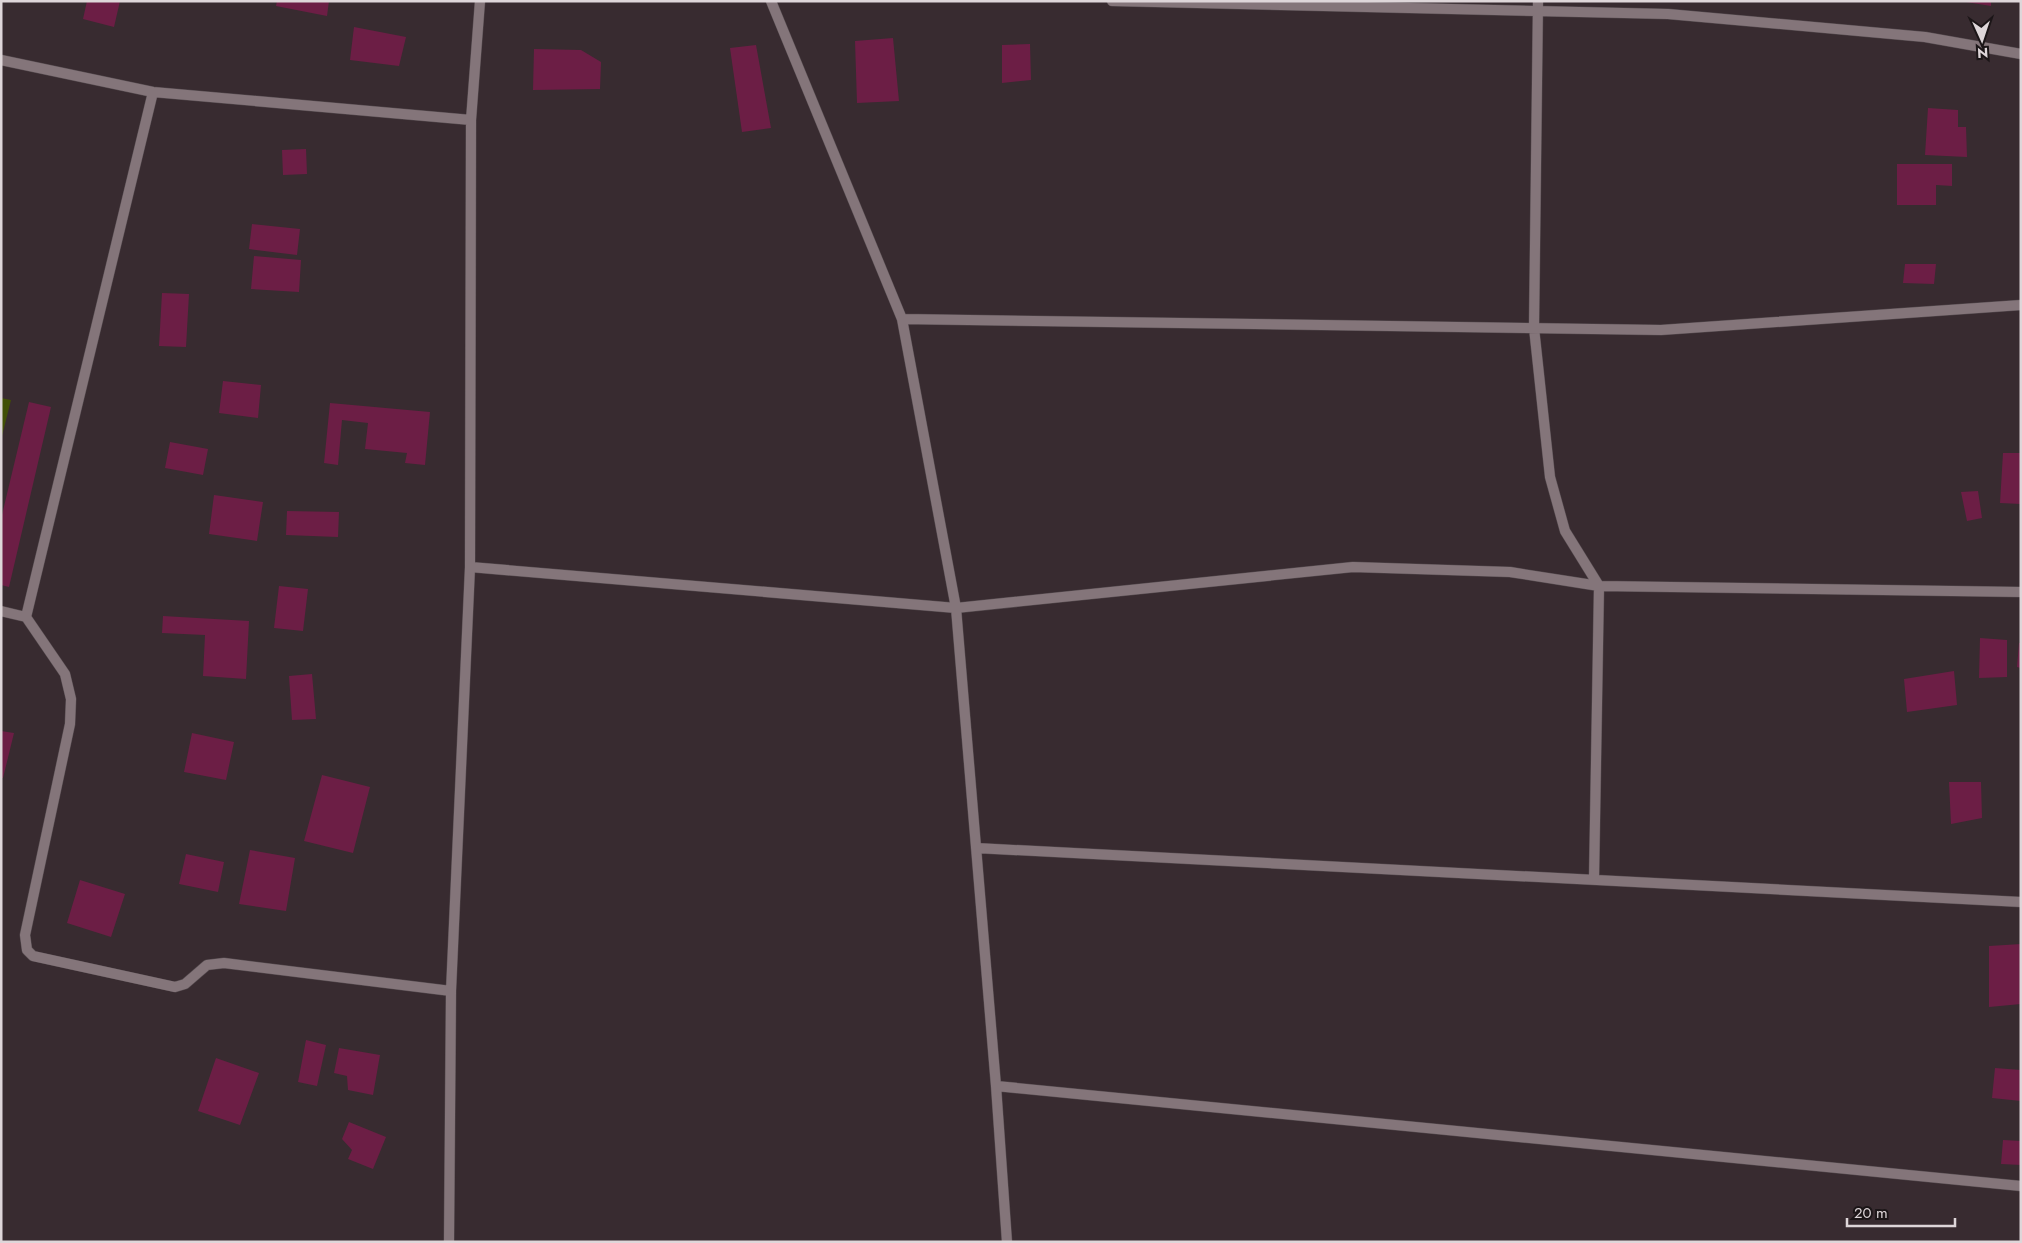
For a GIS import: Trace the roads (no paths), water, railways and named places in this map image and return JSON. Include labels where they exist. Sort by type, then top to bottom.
[{"type":"street","points":[[449,1242],[451,991],[470,567],[470,120],[480,1]]},
{"type":"street","points":[[770,1],[902,318],[956,608],[996,1086],[1007,1242]]},
{"type":"street","points":[[1112,1],[1538,6],[1668,14],[1925,37],[2021,54]]},
{"type":"street","points":[[1538,6],[1534,328],[1550,477],[1564,531],[1599,586],[1594,880]]},
{"type":"street","points":[[1,60],[153,92],[470,120]]},
{"type":"street","points":[[26,617],[153,92]]},
{"type":"street","points":[[902,318],[1661,330],[2021,305]]},
{"type":"street","points":[[470,567],[956,608],[1352,568],[1510,572],[1599,586],[2021,592]]},
{"type":"street","points":[[1,611],[26,617],[65,674],[71,699],[70,724],[25,934],[27,950],[33,956],[175,987],[185,984],[207,965],[224,963],[451,991]]},
{"type":"street","points":[[976,848],[2021,902]]},
{"type":"street","points":[[996,1086],[2021,1186]]}]
